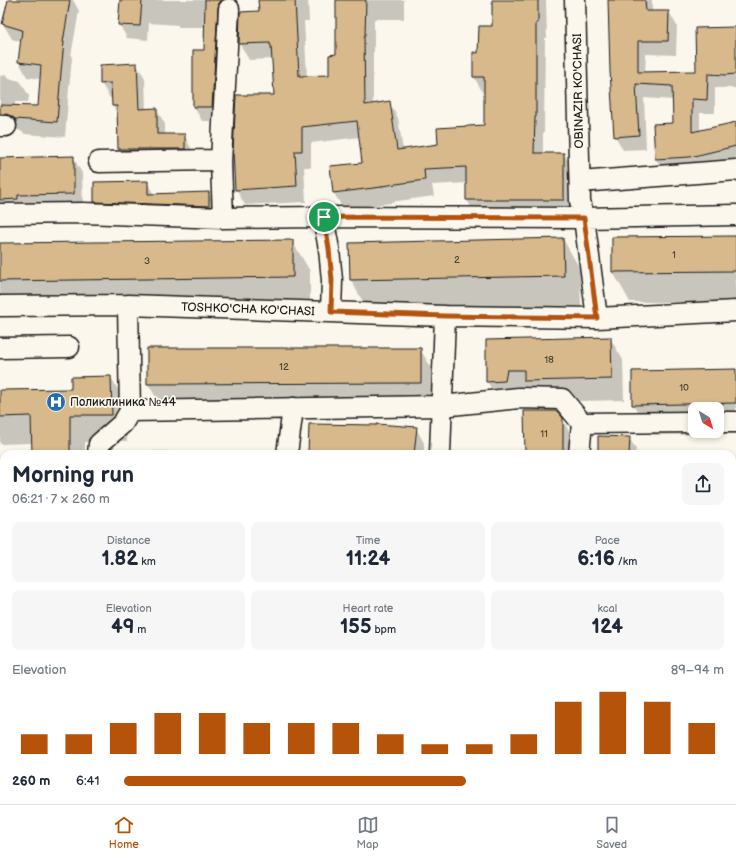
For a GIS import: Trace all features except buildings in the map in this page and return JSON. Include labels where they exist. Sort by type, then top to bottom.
[{"type":"street","name":"OBINAZIR KO'CHASI","points":[[576,0],[580,201],[584,218],[597,318]]},
{"type":"street","points":[[223,218],[221,162],[229,9]]},
{"type":"street","points":[[99,162],[213,160],[221,162]]},
{"type":"street","points":[[580,182],[736,170]]},
{"type":"street","points":[[0,214],[83,213],[223,218],[584,218],[736,216]]},
{"type":"street","points":[[324,217],[332,280],[331,312]]},
{"type":"street","points":[[98,450],[99,444],[123,423],[130,411],[128,305]]},
{"type":"street","name":"TOSHKO'CHA KO'CHASI","points":[[0,306],[128,305],[445,316],[597,318],[736,311]]},
{"type":"street","points":[[440,450],[445,316]]},
{"type":"street","points":[[0,348],[68,347]]},
{"type":"street","points":[[130,411],[442,406],[519,398],[562,399],[582,423],[579,450]]},
{"type":"street","points":[[288,450],[293,408]]},
{"type":"street","points":[[582,423],[688,422]]},
{"type":"street","points":[[724,422],[736,422]]},
{"type":"place","name":"Поликлиника №44","points":[[56,402]]},
{"type":"route","points":[[324,217],[584,218],[597,318],[445,316],[331,312],[332,280],[324,217]]}]
